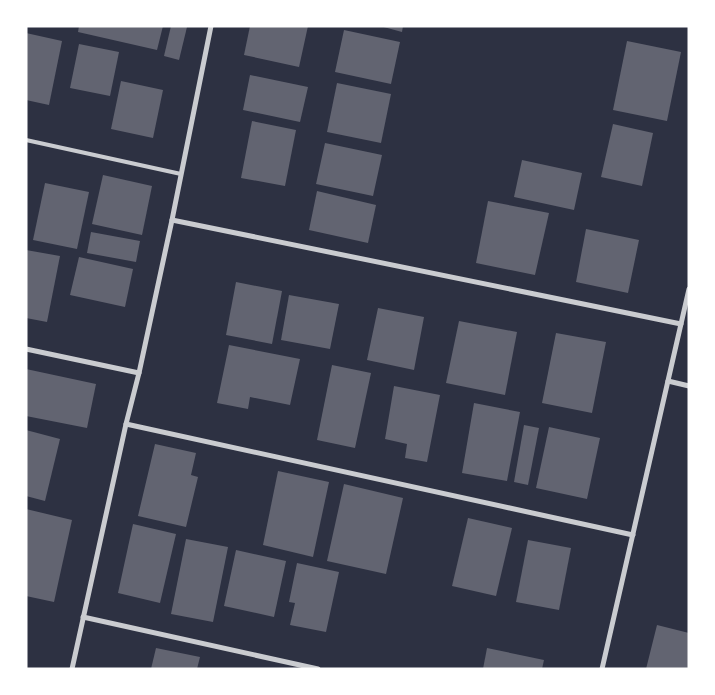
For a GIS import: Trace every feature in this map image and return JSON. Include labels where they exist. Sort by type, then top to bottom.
[{"type":"street","points":[[72,669],[139,373],[211,26]]},
{"type":"street","points":[[172,220],[681,324]]},
{"type":"street","points":[[602,669],[689,289]]},
{"type":"street","points":[[26,349],[139,373]]},
{"type":"street","points":[[668,381],[689,386]]},
{"type":"street","points":[[126,424],[633,535]]},
{"type":"street","points":[[83,617],[318,669]]},
{"type":"lane","points":[[26,140],[181,174]]},
{"type":"building","points":[[79,26],[163,26],[157,50],[78,32]]},
{"type":"building","points":[[171,26],[187,27],[179,60],[164,56]]},
{"type":"building","points":[[250,26],[308,26],[299,67],[244,55]]},
{"type":"building","points":[[380,26],[403,26],[402,32]]},
{"type":"building","points":[[344,30],[400,42],[391,84],[335,72]]},
{"type":"building","points":[[26,33],[62,41],[49,105],[26,100]]},
{"type":"building","points":[[627,41],[681,52],[667,121],[613,110]]},
{"type":"building","points":[[79,44],[119,52],[110,96],[70,88]]},
{"type":"building","points":[[250,75],[308,87],[300,122],[243,110]]},
{"type":"building","points":[[121,81],[163,90],[153,138],[111,129]]},
{"type":"building","points":[[337,83],[391,94],[381,143],[327,132]]},
{"type":"building","points":[[252,121],[296,130],[285,186],[241,178]]},
{"type":"building","points":[[613,124],[653,133],[642,186],[601,177]]},
{"type":"building","points":[[325,143],[382,155],[373,196],[316,184]]},
{"type":"building","points":[[522,160],[582,173],[574,210],[514,197]]},
{"type":"building","points":[[103,175],[152,186],[142,235],[92,224]]},
{"type":"building","points":[[45,183],[89,192],[77,249],[33,240]]},
{"type":"building","points":[[317,191],[376,205],[368,243],[309,230]]},
{"type":"building","points":[[488,201],[549,213],[535,275],[476,263]]},
{"type":"building","points":[[586,229],[639,240],[628,293],[576,282]]},
{"type":"building","points":[[91,232],[140,241],[136,262],[87,253]]},
{"type":"building","points":[[26,250],[60,256],[47,322],[26,318]]},
{"type":"building","points":[[79,257],[133,269],[125,307],[70,295]]},
{"type":"building","points":[[236,282],[282,291],[272,344],[226,335]]},
{"type":"building","points":[[289,295],[339,304],[330,349],[281,340]]},
{"type":"building","points":[[378,308],[424,317],[414,370],[367,360]]},
{"type":"building","points":[[459,321],[517,332],[505,395],[446,383]]},
{"type":"building","points":[[556,333],[606,342],[592,413],[542,403]]},
{"type":"building","points":[[229,345],[300,359],[290,405],[250,397],[248,409],[217,403]]},
{"type":"building","points":[[332,365],[371,373],[355,448],[317,440]]},
{"type":"building","points":[[26,369],[96,384],[87,428],[26,416]]},
{"type":"building","points":[[394,386],[440,395],[427,462],[405,458],[407,444],[385,439]]},
{"type":"building","points":[[474,403],[520,412],[507,481],[462,473]]},
{"type":"building","points":[[524,425],[539,428],[528,485],[514,482]]},
{"type":"building","points":[[549,427],[600,438],[587,499],[536,488]]},
{"type":"building","points":[[26,430],[60,439],[45,501],[26,496]]},
{"type":"building","points":[[155,444],[196,453],[191,475],[198,477],[186,527],[138,516]]},
{"type":"building","points":[[278,471],[329,482],[313,557],[263,545]]},
{"type":"building","points":[[344,484],[403,498],[386,574],[327,561]]},
{"type":"building","points":[[26,509],[72,520],[54,602],[26,596]]},
{"type":"building","points":[[468,518],[512,528],[496,596],[452,586]]},
{"type":"building","points":[[133,524],[176,534],[160,603],[118,593]]},
{"type":"building","points":[[186,539],[228,547],[213,622],[171,614]]},
{"type":"building","points":[[528,540],[571,548],[559,610],[516,602]]},
{"type":"building","points":[[236,550],[286,561],[274,617],[224,606]]},
{"type":"building","points":[[297,563],[339,572],[326,632],[290,625],[295,603],[289,602]]},
{"type":"building","points":[[657,625],[689,633],[689,669],[646,669]]},
{"type":"building","points":[[156,648],[200,657],[197,669],[151,669]]},
{"type":"building","points":[[487,648],[544,660],[542,669],[483,669]]}]
